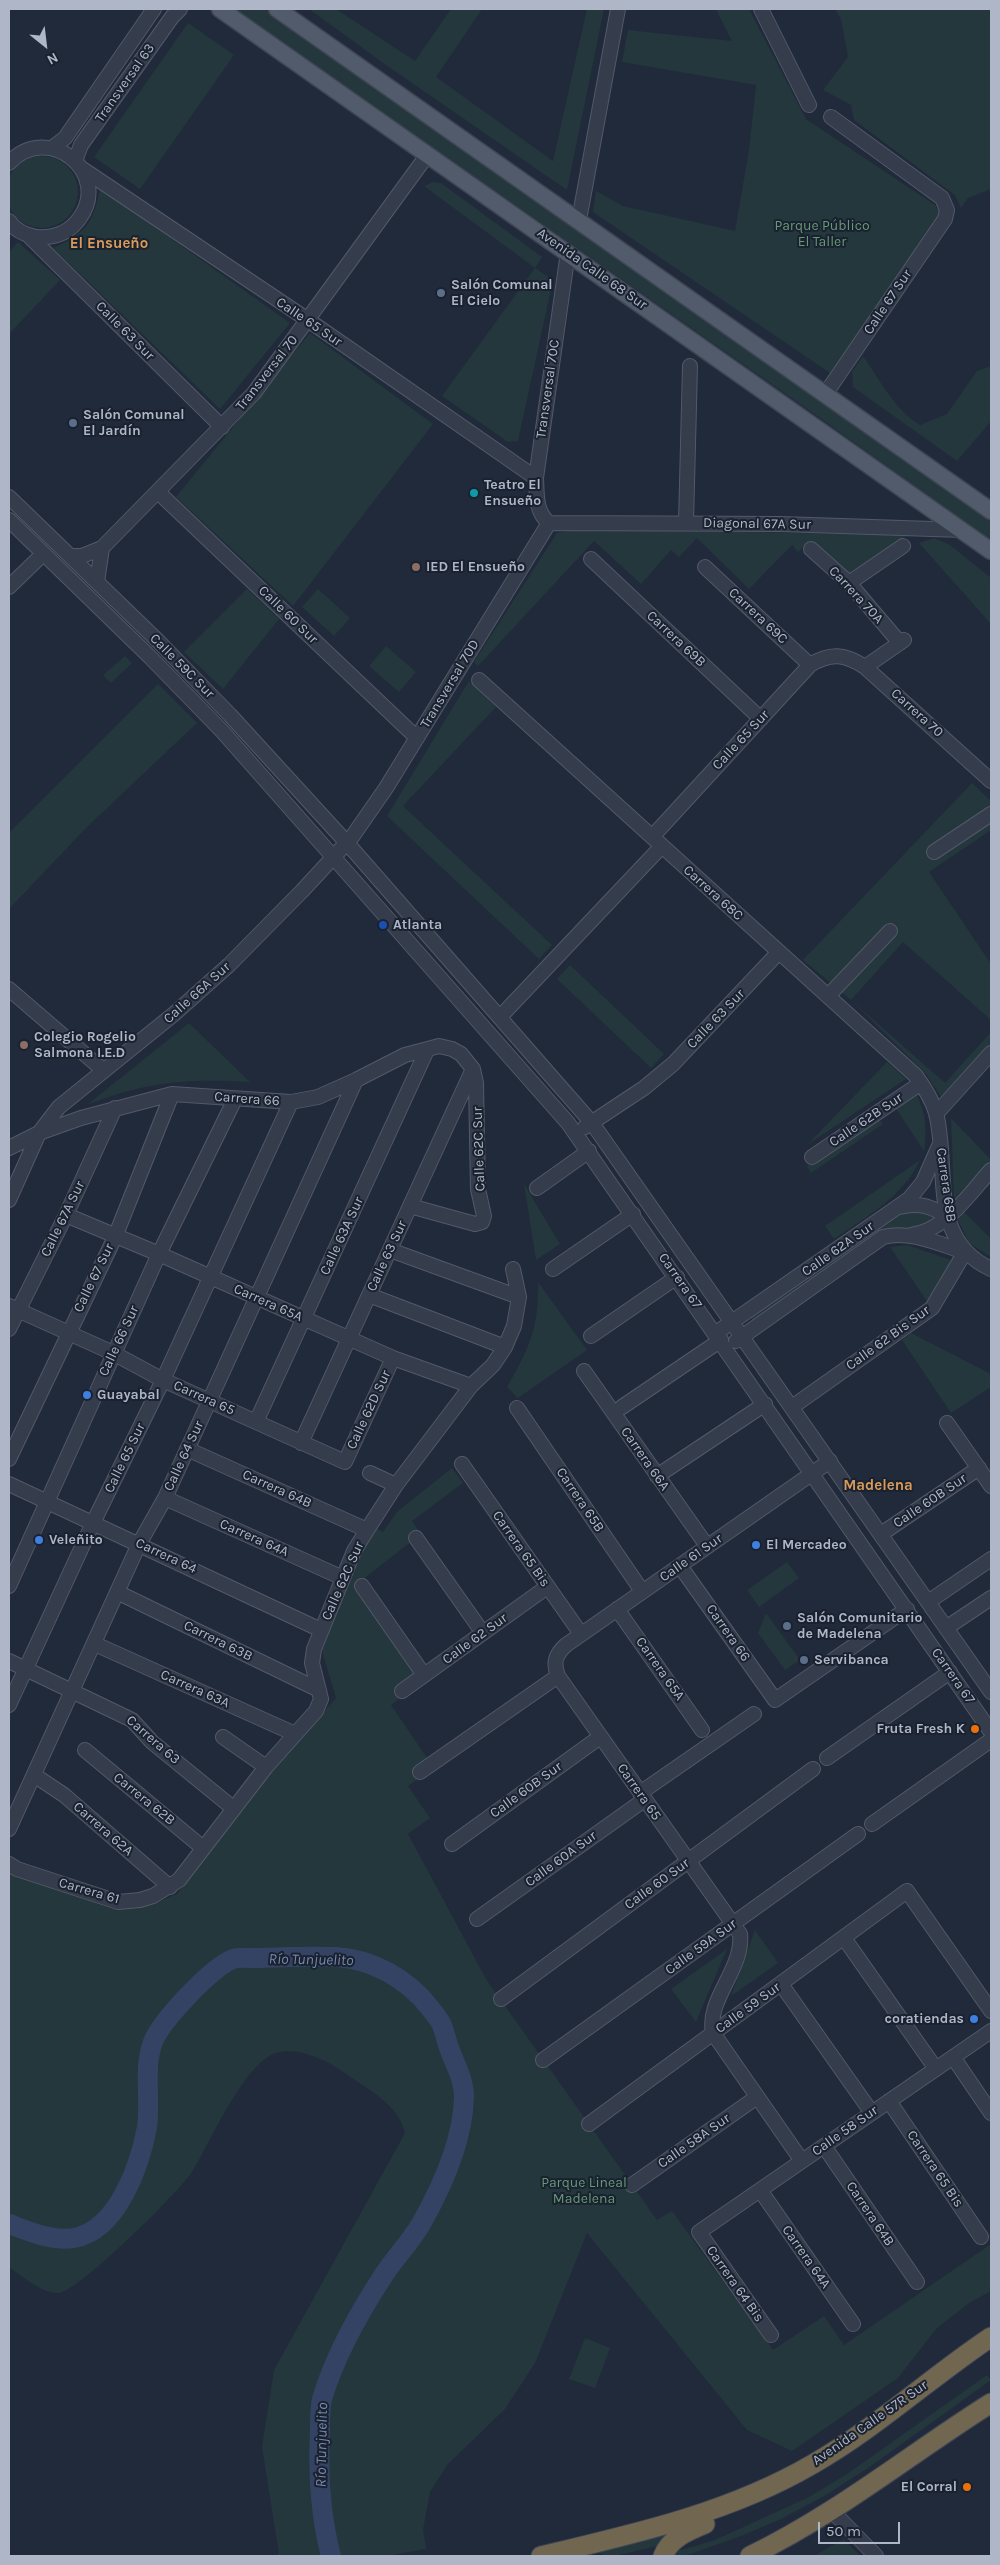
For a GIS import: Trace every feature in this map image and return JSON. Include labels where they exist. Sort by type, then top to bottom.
[{"type":"highway","name":"Avenida Calle 57R Sur","points":[[541,2556],[580,2552],[674,2523],[748,2496],[814,2464],[991,2337]]},
{"type":"highway","points":[[750,2556],[796,2533],[832,2511],[991,2403]]},
{"type":"highway","points":[[663,2556],[670,2543],[684,2533],[770,2497],[825,2468],[853,2446],[878,2418]]},
{"type":"main road","name":"Avenida Calle 68 Sur","points":[[220,9],[964,530],[991,551]]},
{"type":"main road","points":[[277,9],[826,393],[991,511]]},
{"type":"street","name":"Transversal 63","points":[[52,148],[59,144],[73,128],[154,9]]},
{"type":"street","name":"Transversal 63","points":[[78,165],[81,145],[172,17],[180,9]]},
{"type":"street","points":[[579,220],[618,9]]},
{"type":"street","points":[[761,9],[809,105]]},
{"type":"street","name":"Calle 67 Sur","points":[[826,393],[945,219],[947,210],[942,198],[831,117]]},
{"type":"street","points":[[9,163],[30,149],[52,148]]},
{"type":"street","name":"Calle 65 Sur","points":[[52,148],[61,151],[78,165],[308,320],[536,478]]},
{"type":"street","name":"Transversal 70","points":[[70,556],[82,556],[102,548],[222,427],[264,381],[428,154]]},
{"type":"street","points":[[19,235],[54,236],[67,230],[77,222],[84,211],[88,196],[87,182],[78,165]]},
{"type":"street","name":"Calle 63 Sur","points":[[9,221],[19,235],[222,427]]},
{"type":"street","name":"Transversal 70C","points":[[549,523],[540,513],[537,503],[536,478],[568,252]]},
{"type":"street","points":[[686,523],[690,366]]},
{"type":"street","name":"Calle 60 Sur","points":[[158,492],[417,738]]},
{"type":"street","name":"Calle 59C Sur","points":[[9,497],[230,715],[347,843]]},
{"type":"street","name":"Calle 59C Sur","points":[[9,520],[179,685],[334,858]]},
{"type":"street","name":"Diagonal 67A Sur","points":[[549,523],[686,523],[964,530]]},
{"type":"street","name":"Transversal 70D","points":[[347,843],[386,788],[549,523]]},
{"type":"street","points":[[849,583],[903,546]]},
{"type":"street","points":[[97,582],[102,548]]},
{"type":"street","name":"Carrera 70A","points":[[810,549],[849,583],[902,642],[866,667]]},
{"type":"street","points":[[9,588],[43,554]]},
{"type":"street","name":"Carrera 69B","points":[[591,559],[761,719]]},
{"type":"street","name":"Carrera 69C","points":[[705,567],[810,665]]},
{"type":"street","name":"Calle 65 Sur","points":[[500,1018],[810,665],[819,660],[837,655]]},
{"type":"street","name":"Carrera 70","points":[[837,655],[853,659],[866,667],[989,774]]},
{"type":"street","name":"Carrera 68C","points":[[479,680],[828,996],[921,1083],[936,1114]]},
{"type":"street","points":[[934,852],[991,814]]},
{"type":"street","name":"Calle 66A Sur","points":[[39,1132],[59,1107],[174,1014],[229,964],[347,843]]},
{"type":"street","name":"Carrera 67","points":[[347,843],[592,1123],[991,1692]]},
{"type":"street","name":"Carrera 67","points":[[334,858],[576,1133],[991,1732]]},
{"type":"street","points":[[828,996],[890,931]]},
{"type":"street","name":"Calle 63 Sur","points":[[576,1133],[644,1088],[673,1064],[779,952]]},
{"type":"street","points":[[9,989],[103,1070]]},
{"type":"street","name":"Carrera 66","points":[[9,1148],[39,1132],[115,1108],[172,1094],[291,1102],[318,1098],[405,1055],[439,1046],[452,1049],[461,1054],[473,1069]]},
{"type":"street","name":"Calle 63A Sur","points":[[256,1422],[427,1050]]},
{"type":"street","points":[[936,1114],[991,1053]]},
{"type":"street","name":"Calle 63 Sur","points":[[301,1442],[473,1069]]},
{"type":"street","name":"Calle 62C Sur","points":[[410,1206],[475,1224],[482,1222],[484,1216],[478,1189],[478,1106],[473,1069]]},
{"type":"street","name":"Calle 64 Sur","points":[[9,1829],[71,1690],[95,1644],[117,1592],[165,1498],[356,1080]]},
{"type":"street","name":"Calle 62B Sur","points":[[812,1157],[921,1083]]},
{"type":"street","name":"Calle 67 Sur","points":[[9,1459],[115,1236],[172,1094]]},
{"type":"street","name":"Calle 66 Sur","points":[[9,1586],[113,1353],[235,1099]]},
{"type":"street","name":"Calle 65 Sur","points":[[9,1705],[93,1523],[163,1380],[291,1102]]},
{"type":"street","name":"Calle 67A Sur","points":[[9,1329],[13,1308],[66,1215],[115,1108]]},
{"type":"street","name":"Carrera 68B","points":[[936,1114],[948,1217],[965,1252],[991,1269]]},
{"type":"street","points":[[9,1200],[39,1132]]},
{"type":"street","name":"Calle 62A Sur","points":[[622,1408],[721,1340],[733,1322],[909,1199],[923,1182],[940,1145]]},
{"type":"street","points":[[537,1188],[589,1151]]},
{"type":"street","points":[[910,1235],[930,1230],[948,1217],[991,1170]]},
{"type":"street","points":[[898,1207],[914,1203],[923,1204],[948,1217]]},
{"type":"street","points":[[553,1269],[633,1214]]},
{"type":"street","name":"Carrera 65A","points":[[66,1215],[159,1254],[393,1358],[472,1386]]},
{"type":"street","name":"Calle 62A Sur","points":[[721,1340],[743,1336],[875,1242],[893,1235],[910,1235],[965,1252]]},
{"type":"street","points":[[390,1250],[520,1297]]},
{"type":"street","name":"Calle 62 Bis Sur","points":[[792,1407],[932,1308],[965,1252]]},
{"type":"street","name":"Calle 62C Sur","points":[[170,1886],[190,1868],[266,1767],[316,1712],[321,1703],[313,1656],[321,1630],[343,1578],[366,1530],[396,1485],[472,1386],[493,1365],[505,1347],[514,1326],[520,1297],[513,1268]]},
{"type":"street","points":[[591,1336],[677,1277]]},
{"type":"street","points":[[369,1295],[505,1347]]},
{"type":"street","name":"Carrera 65","points":[[13,1308],[113,1353],[163,1380],[345,1462]]},
{"type":"street","name":"Calle 62D Sur","points":[[345,1462],[393,1358]]},
{"type":"street","name":"Carrera 66A","points":[[584,1371],[707,1546]]},
{"type":"street","points":[[657,1476],[765,1404]]},
{"type":"street","name":"Carrera 65B","points":[[517,1408],[642,1592]]},
{"type":"street","points":[[947,1423],[991,1486]]},
{"type":"street","name":"Carrera 64B","points":[[187,1449],[366,1530]]},
{"type":"street","name":"Calle 61 Sur","points":[[556,1658],[566,1644],[830,1461]]},
{"type":"street","name":"Carrera 65 Bis","points":[[462,1464],[581,1634]]},
{"type":"street","name":"Calle 60B Sur","points":[[881,1534],[979,1468]]},
{"type":"street","points":[[370,1473],[396,1485]]},
{"type":"street","name":"Carrera 64","points":[[9,1484],[47,1500],[321,1630]]},
{"type":"street","name":"Carrera 64A","points":[[165,1498],[343,1578]]},
{"type":"street","points":[[416,1538],[483,1633]]},
{"type":"street","points":[[910,1615],[930,1604],[991,1559]]},
{"type":"street","name":"Carrera 66","points":[[680,1566],[775,1700],[910,1615]]},
{"type":"street","points":[[362,1586],[424,1675]]},
{"type":"street","name":"Calle 62 Sur","points":[[402,1691],[547,1587]]},
{"type":"street","name":"Carrera 63B","points":[[117,1592],[319,1690]]},
{"type":"street","points":[[946,1628],[991,1598]]},
{"type":"street","name":"Carrera 65A","points":[[618,1609],[702,1730]]},
{"type":"street","name":"Carrera 63A","points":[[95,1644],[295,1734]]},
{"type":"street","name":"Carrera 65","points":[[556,1658],[555,1668],[558,1676],[740,1934],[741,1942],[735,1964],[712,2017],[713,2033]]},
{"type":"street","name":"Carrera 63","points":[[9,1661],[132,1720],[152,1742],[234,1808]]},
{"type":"street","points":[[827,1758],[950,1672]]},
{"type":"street","points":[[420,1772],[558,1676]]},
{"type":"street","name":"Calle 60A Sur","points":[[477,1919],[754,1714]]},
{"type":"street","points":[[223,1737],[266,1767]]},
{"type":"street","name":"Calle 60B Sur","points":[[452,1844],[600,1737]]},
{"type":"street","points":[[872,1824],[991,1740]]},
{"type":"street","name":"Carrera 62B","points":[[84,1750],[204,1848]]},
{"type":"street","name":"Calle 60 Sur","points":[[501,1999],[813,1769]]},
{"type":"street","name":"Carrera 62A","points":[[34,1774],[64,1795],[170,1886]]},
{"type":"street","name":"Calle 59A Sur","points":[[543,2060],[858,1834]]},
{"type":"street","name":"Carrera 61","points":[[9,1864],[17,1869],[118,1902],[140,1900],[170,1886]]},
{"type":"street","name":"Calle 59 Sur","points":[[589,2124],[907,1891],[991,2011]]},
{"type":"street","points":[[844,1938],[936,2069]]},
{"type":"street","points":[[781,1984],[872,2113]]},
{"type":"street","name":"Calle 58 Sur","points":[[699,2232],[991,2030]]},
{"type":"street","points":[[713,2033],[802,2161]]},
{"type":"street","points":[[953,2057],[991,2114]]},
{"type":"street","name":"Calle 58A Sur","points":[[632,2185],[757,2097]]},
{"type":"street","name":"Carrera 65 Bis","points":[[889,2101],[981,2238]]},
{"type":"street","name":"Carrera 64B","points":[[824,2146],[917,2282]]},
{"type":"street","name":"Carrera 64A","points":[[760,2190],[853,2324]]},
{"type":"street","name":"Carrera 64 Bis","points":[[699,2232],[771,2335]]},
{"type":"street","points":[[832,2511],[876,2556]]},
{"type":"green space","points":[[235,9],[266,9],[991,519],[991,541],[823,420]]},
{"type":"green space","points":[[309,9],[336,9],[415,61],[451,9],[482,9],[436,77],[553,161],[587,9],[604,9],[567,190],[386,65]]},
{"type":"green space","name":"Parque Público El Taller","points":[[716,9],[749,9],[806,119],[935,205],[940,212],[939,220],[830,373],[593,212],[596,191],[623,206],[735,231],[749,150],[756,85],[622,62],[628,30],[732,41]]},
{"type":"green space","points":[[835,9],[991,9],[991,189],[968,198],[961,208],[955,195],[854,120],[851,105],[823,90],[848,57],[841,19]]},
{"type":"green space","points":[[188,23],[234,55],[140,189],[94,157]]},
{"type":"green space","points":[[42,156],[62,162],[72,172],[78,192],[72,212],[62,222],[42,228],[22,222],[12,212],[6,192],[12,172],[22,162]]},
{"type":"green space","points":[[433,182],[441,183],[542,257],[535,268],[424,186]]},
{"type":"green space","points":[[100,188],[290,323],[220,409],[53,248],[73,238],[86,226],[95,210]]},
{"type":"green space","points":[[18,242],[60,280],[9,334],[9,252]]},
{"type":"green space","points":[[535,268],[553,280],[518,441],[508,442],[442,396]]},
{"type":"green space","points":[[310,333],[433,424],[293,606],[176,497]]},
{"type":"green space","points":[[863,356],[895,403],[920,425],[947,414],[977,371],[991,366],[991,421],[957,461],[853,387],[852,372]]},
{"type":"green space","points":[[581,529],[907,535],[846,578],[809,541],[798,552],[792,545],[749,589],[697,538],[679,557],[671,550],[641,584],[594,541],[478,666],[474,662],[557,533]]},
{"type":"green space","points":[[934,538],[950,545],[991,578],[991,624],[919,543]]},
{"type":"green space","points":[[247,589],[279,619],[223,689],[184,652]]},
{"type":"green space","points":[[318,589],[350,618],[334,636],[302,607]]},
{"type":"green space","points":[[386,646],[416,672],[399,692],[369,666]]},
{"type":"green space","points":[[125,656],[132,663],[111,683],[103,675]]},
{"type":"green space","points":[[469,681],[496,707],[403,806],[552,945],[539,959],[387,816]]},
{"type":"green space","points":[[158,684],[197,723],[86,828],[9,909],[9,833]]},
{"type":"green space","points":[[972,783],[991,801],[991,830],[929,872],[991,964],[991,1020],[903,942],[851,1000],[803,960]]},
{"type":"green space","points":[[570,965],[664,1054],[651,1068],[557,979]]},
{"type":"green space","points":[[851,1000],[945,1083],[991,1032],[991,1048],[989,1046],[941,1097],[926,1074]]},
{"type":"green space","points":[[189,1023],[250,1082],[187,1081],[167,1083],[127,1091],[87,1105]]},
{"type":"green space","points":[[887,1062],[906,1079],[807,1145]]},
{"type":"green space","points":[[916,1093],[925,1121],[924,1151],[895,1107]]},
{"type":"green space","points":[[951,1118],[991,1160],[954,1199]]},
{"type":"green space","points":[[879,1119],[883,1124],[811,1173],[807,1166]]},
{"type":"green space","points":[[920,1160],[913,1173],[894,1195],[871,1214],[834,1239],[825,1226]]},
{"type":"green space","points":[[524,1184],[560,1244],[536,1260]]},
{"type":"green space","points":[[961,1209],[991,1239],[991,1257],[969,1243],[956,1216]]},
{"type":"green space","points":[[911,1210],[929,1214],[932,1218],[931,1223],[918,1230],[900,1229],[753,1321],[750,1317],[899,1213]]},
{"type":"green space","points":[[907,1245],[951,1260],[929,1304],[890,1247]]},
{"type":"green space","points":[[538,1282],[587,1350],[518,1398],[507,1387],[531,1338],[537,1312]]},
{"type":"green space","points":[[911,1333],[991,1374],[991,1387],[951,1413],[902,1340]]},
{"type":"green space","name":"Parque Lineal Madelena","points":[[452,1468],[463,1483],[412,1521],[421,1534],[357,1584],[425,1680],[391,1705],[434,1768],[408,1786],[430,1818],[408,1834],[486,1979],[657,2220],[672,2211],[773,2350],[824,2316],[844,2345],[991,2244],[991,2291],[969,2303],[936,2329],[898,2378],[792,2451],[747,2430],[587,2233],[535,2363],[505,2409],[448,2464],[430,2492],[423,2530],[426,2549],[386,2556],[272,2556],[279,2554],[262,2447],[274,2370],[405,2133],[402,2123],[383,2100],[324,2061],[295,2052],[285,2051],[276,2053],[264,2060],[240,2087],[192,2172],[169,2199],[128,2239],[70,2288],[59,2293],[53,2293],[32,2284],[9,2267],[9,1871],[112,1909],[149,1906],[177,1894],[281,1760],[336,1698],[322,1651],[350,1575],[373,1526],[383,1532],[397,1512]]},
{"type":"green space","points":[[787,1562],[799,1578],[759,1607],[747,1590]]},
{"type":"green space","points":[[766,1613],[800,1660],[785,1670],[758,1633]]},
{"type":"green space","points":[[755,1930],[778,1963],[731,1996]]},
{"type":"green space","points":[[727,1949],[696,2022],[671,1989]]},
{"type":"green space","points":[[585,2338],[610,2348],[595,2388],[569,2379]]},
{"type":"green space","points":[[987,2375],[991,2380],[871,2466],[826,2495],[781,2519],[741,2536],[685,2556],[671,2556],[671,2553],[715,2540],[809,2497],[847,2474]]},
{"type":"green space","points":[[680,2530],[662,2545],[615,2556],[605,2556],[595,2550]]},
{"type":"green space","points":[[844,2539],[860,2556],[814,2556]]},
{"type":"waterway","name":"Río Tunjuelito","points":[[9,2224],[49,2237],[74,2238],[89,2232],[103,2223],[115,2209],[132,2177],[144,2142],[148,2116],[148,2062],[153,2042],[166,2021],[188,1996],[213,1972],[233,1959],[316,1957],[349,1959],[376,1966],[388,1972],[411,1988],[421,1998],[438,2018],[443,2029],[464,2090],[463,2113],[450,2163],[429,2210],[366,2303],[341,2350],[322,2399],[319,2461],[324,2525],[331,2556]]},
{"type":"place","name":"Salón Comunal El Cielo","points":[[441,293]]},
{"type":"place","name":"Salón Comunal El Jardín","points":[[73,423]]},
{"type":"place","name":"Teatro El Ensueño","points":[[474,493]]},
{"type":"place","name":"IED El Ensueño","points":[[416,567]]},
{"type":"place","name":"Atlanta","points":[[383,925]]},
{"type":"place","name":"Colegio Rogelio Salmona I.E.D","points":[[24,1045]]},
{"type":"place","name":"Guayabal","points":[[87,1395]]},
{"type":"place","name":"Veleñito","points":[[39,1540]]},
{"type":"place","name":"El Mercadeo","points":[[756,1545]]},
{"type":"place","name":"Salón Comunitario de Madelena","points":[[787,1626]]},
{"type":"place","name":"Servibanca","points":[[804,1660]]},
{"type":"place","name":"Fruta Fresh K","points":[[975,1729]]},
{"type":"place","name":"coratiendas","points":[[974,2019]]},
{"type":"place","name":"El Corral","points":[[967,2487]]},
{"type":"district","name":"El Ensueño","points":[[109,244]]},
{"type":"district","name":"Madelena","points":[[878,1486]]}]
